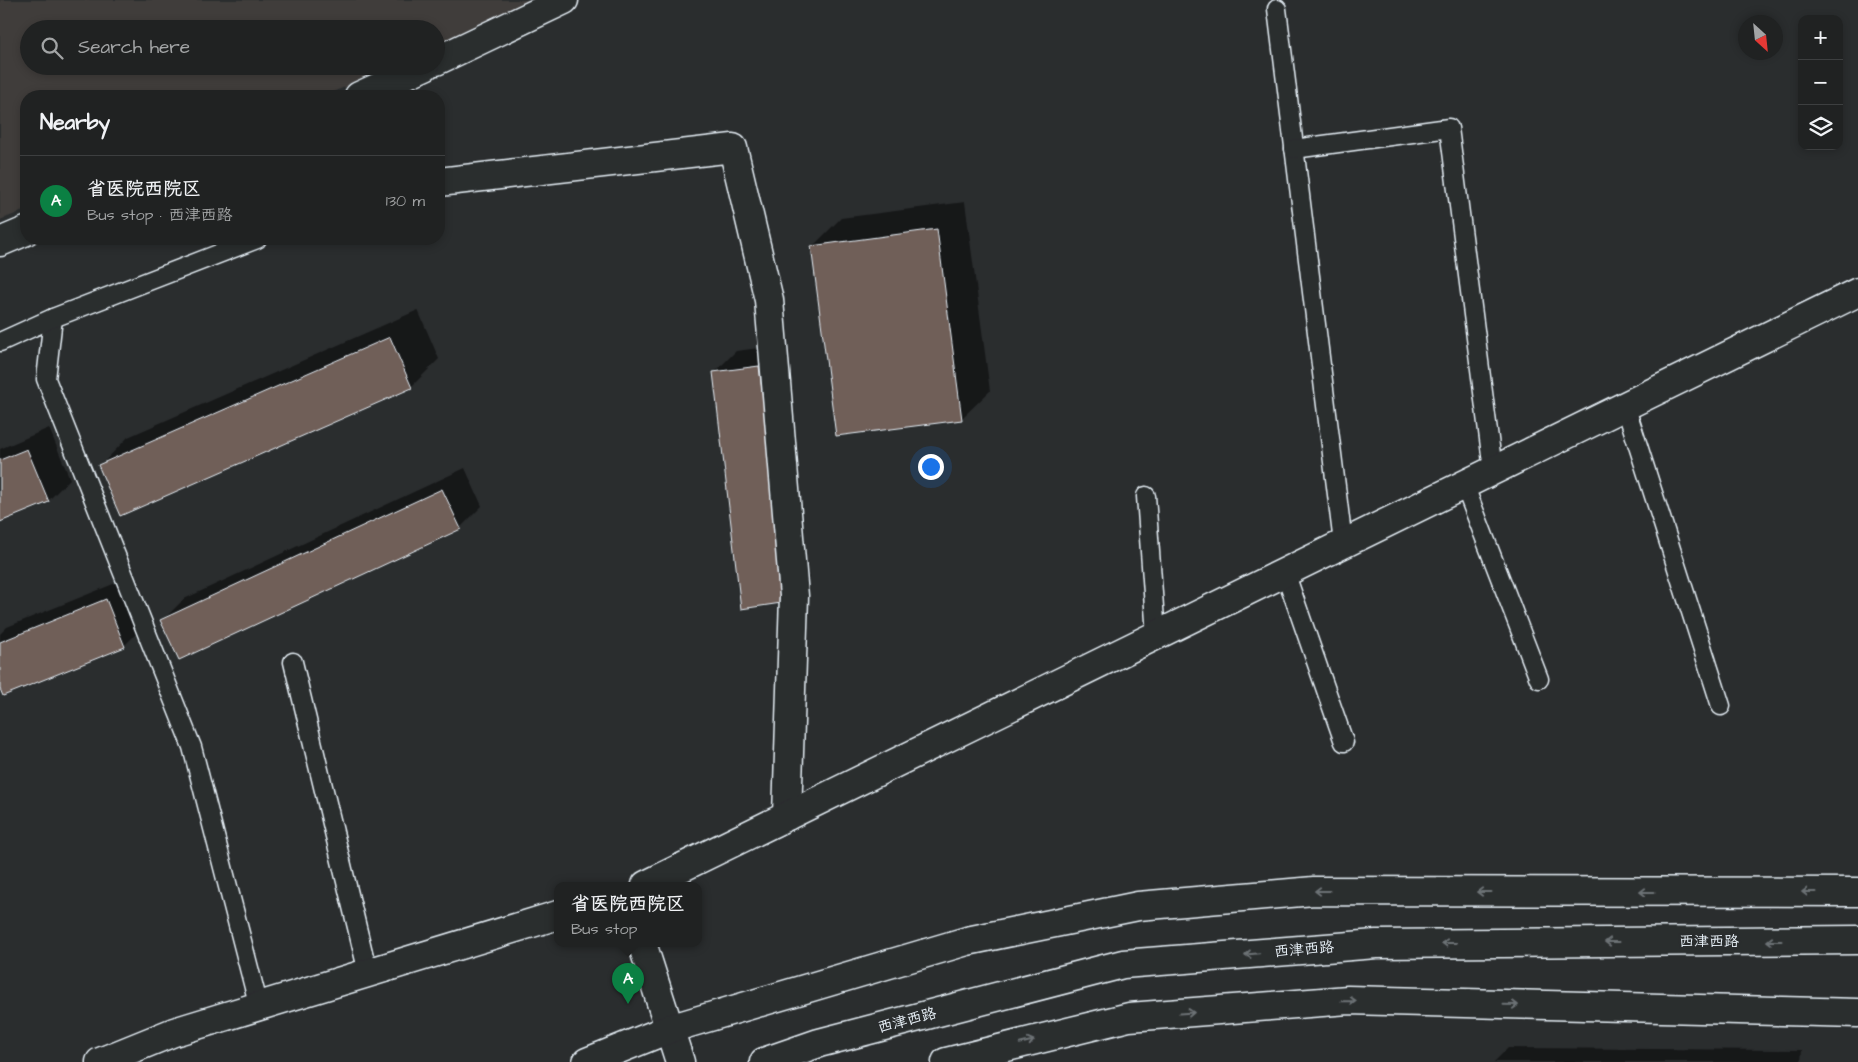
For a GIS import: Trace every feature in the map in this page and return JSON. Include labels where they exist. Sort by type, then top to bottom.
[{"type":"street","points":[[445,57],[564,0]]},
{"type":"street","points":[[372,90],[405,75]]},
{"type":"street","points":[[445,181],[733,148],[769,300],[793,586],[787,816]]},
{"type":"street","points":[[0,242],[20,234]]},
{"type":"street","points":[[652,882],[1858,292]]},
{"type":"street","points":[[587,1062],[669,1029],[967,941],[1138,906],[1314,891],[1858,892]]},
{"type":"street","points":[[100,1062],[174,1032],[554,916]]},
{"type":"street","name":"西津西路","points":[[764,1062],[818,1043],[1122,964],[1376,944],[1858,940]]},
{"type":"street","points":[[643,947],[680,1062]]},
{"type":"street","points":[[946,1062],[1129,1018],[1348,1000],[1858,1013]]},
{"type":"lane","points":[[1277,9],[1343,543]]},
{"type":"lane","points":[[1294,149],[1449,128],[1493,470]]},
{"type":"lane","points":[[0,342],[53,318],[242,245]]},
{"type":"lane","points":[[53,318],[46,379],[192,747],[259,1007]]},
{"type":"lane","points":[[1625,406],[1721,706]]},
{"type":"lane","points":[[1464,484],[1539,679]]},
{"type":"lane","points":[[1146,496],[1156,635]]},
{"type":"lane","points":[[1285,572],[1344,742]]},
{"type":"lane","points":[[293,662],[368,973]]},
{"type":"shaded area","points":[[0,0],[536,0],[445,47],[445,20],[20,20],[20,75],[377,75],[338,90],[20,90],[20,212],[0,220]]},
{"type":"building","points":[[937,229],[962,420],[836,436],[811,246]]},
{"type":"building","points":[[390,337],[412,388],[120,516],[98,465]]},
{"type":"building","points":[[759,366],[788,602],[741,609],[713,372]]},
{"type":"building","points":[[27,449],[49,502],[0,522],[0,460]]},
{"type":"building","points":[[442,489],[461,529],[179,660],[160,620]]},
{"type":"building","points":[[106,599],[125,647],[3,696],[0,689],[0,642]]},
{"type":"place","name":"省医院西院区","points":[[628,1004]]}]
